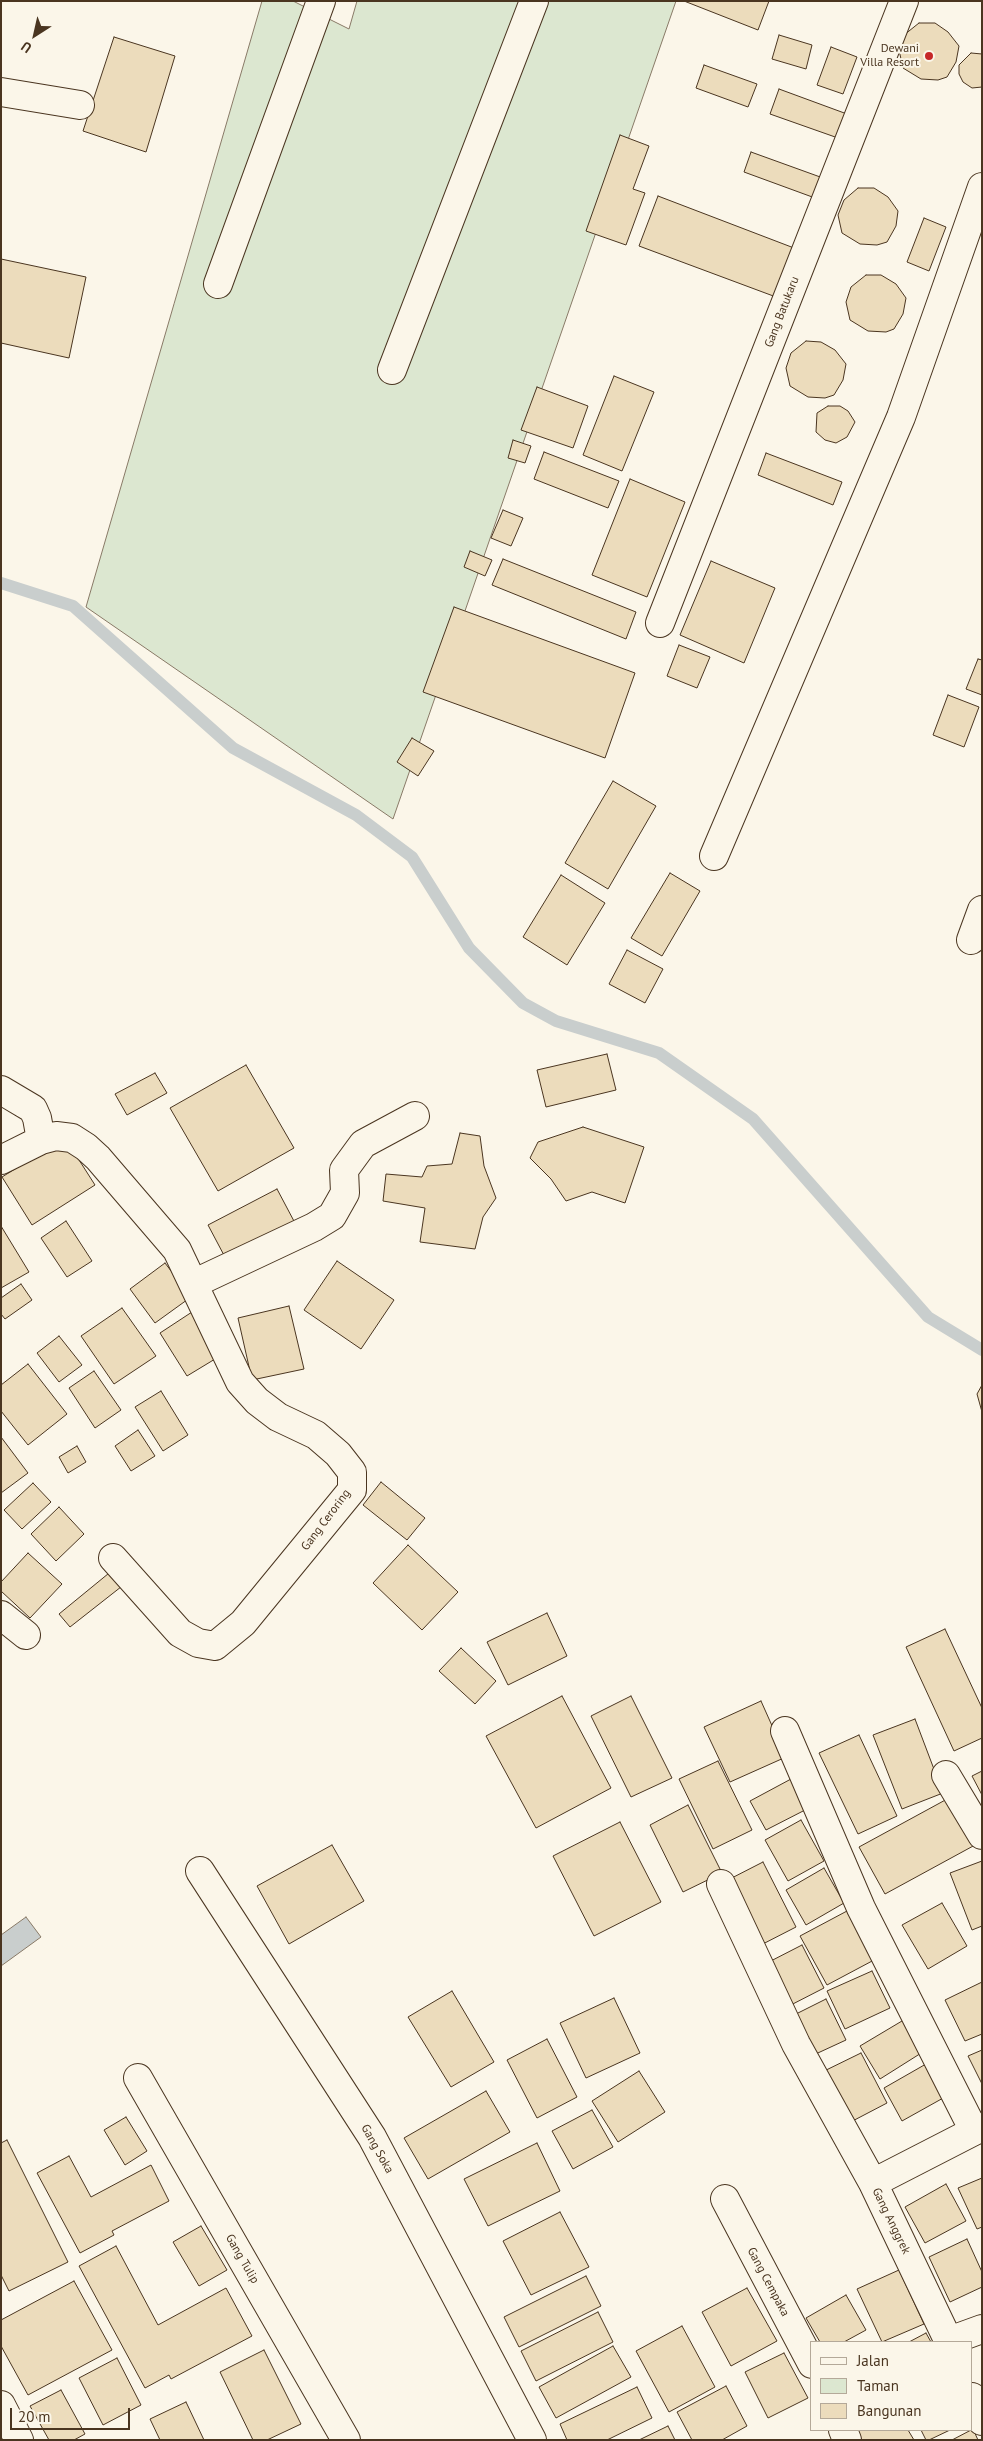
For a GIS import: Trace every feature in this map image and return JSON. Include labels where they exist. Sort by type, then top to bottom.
[{"type":"street","points":[[218,284],[320,1]]},
{"type":"street","points":[[392,370],[534,1]]},
{"type":"street","name":"Gang Batukaru","points":[[660,623],[904,1]]},
{"type":"street","points":[[1,92],[80,105]]},
{"type":"street","points":[[714,856],[901,417],[982,187]]},
{"type":"street","points":[[971,940],[982,910]]},
{"type":"street","points":[[1,1090],[33,1109],[37,1118],[41,1140]]},
{"type":"street","points":[[195,1283],[314,1227],[332,1216],[345,1193],[344,1170],[363,1144],[415,1116]]},
{"type":"street","name":"Gang Ceroring","points":[[1,1160],[41,1140],[64,1136],[86,1147],[98,1158],[178,1250],[240,1382],[257,1401],[278,1417],[316,1435],[338,1454],[352,1472],[352,1490],[243,1623],[215,1646],[198,1643],[180,1633],[113,1558]]},
{"type":"street","points":[[1,1615],[26,1635]]},
{"type":"street","points":[[785,1731],[860,1908],[978,2129]]},
{"type":"street","points":[[946,1775],[982,1835]]},
{"type":"street","name":"Gang Soka","points":[[200,1870],[372,2137],[532,2440]]},
{"type":"street","points":[[720,1884],[796,2044],[873,2183]]},
{"type":"street","name":"Gang Tulip","points":[[138,2078],[346,2440]]},
{"type":"street","name":"Gang Anggrek","points":[[949,2341],[873,2183],[978,2129]]},
{"type":"street","name":"Gang Cempaka","points":[[725,2200],[810,2360]]},
{"type":"street","points":[[949,2341],[982,2329]]},
{"type":"street","points":[[973,2399],[982,2421]]},
{"type":"street","points":[[1,2405],[19,2440]]},
{"type":"green space","points":[[262,1],[293,1],[349,29],[357,1],[676,1],[393,819],[86,607]]},
{"type":"shaded area","points":[[26,1917],[41,1937],[1,1966],[1,1935]]},
{"type":"building","points":[[684,1],[769,1],[758,30]]},
{"type":"building","name":"Dewani Villa Resort","points":[[919,23],[935,23],[948,32],[959,46],[956,62],[947,77],[938,80],[921,79],[903,68],[899,50],[904,35]]},
{"type":"building","points":[[779,35],[812,45],[806,69],[772,59]]},
{"type":"building","points":[[114,37],[175,56],[146,152],[83,131]]},
{"type":"building","points":[[831,47],[857,57],[843,94],[817,85]]},
{"type":"building","points":[[971,53],[982,54],[982,87],[972,88],[963,82],[959,74],[959,65]]},
{"type":"building","points":[[704,65],[757,84],[748,107],[696,88]]},
{"type":"building","points":[[779,89],[847,114],[838,138],[770,114]]},
{"type":"building","points":[[620,135],[649,146],[633,189],[645,193],[626,245],[586,231]]},
{"type":"building","points":[[751,152],[823,178],[815,198],[744,172]]},
{"type":"building","points":[[858,188],[874,188],[888,197],[898,211],[896,226],[887,242],[877,245],[860,244],[842,233],[838,215],[844,200]]},
{"type":"building","points":[[658,196],[794,248],[776,297],[639,246]]},
{"type":"building","points":[[924,218],[946,227],[929,271],[907,262]]},
{"type":"building","points":[[1,259],[86,277],[69,358],[1,343]]},
{"type":"building","points":[[866,275],[881,275],[896,284],[906,298],[903,314],[894,329],[886,332],[868,331],[850,320],[846,302],[851,287]]},
{"type":"building","points":[[806,341],[821,342],[835,350],[846,364],[843,380],[834,395],[825,398],[808,397],[790,386],[786,368],[791,353]]},
{"type":"building","points":[[614,376],[654,392],[622,471],[583,455]]},
{"type":"building","points":[[537,387],[588,406],[573,448],[521,430]]},
{"type":"building","points":[[828,406],[840,406],[848,411],[855,422],[847,437],[836,443],[825,440],[816,432],[817,413]]},
{"type":"building","points":[[513,440],[531,446],[525,463],[508,458]]},
{"type":"building","points":[[544,452],[619,481],[608,508],[534,479]]},
{"type":"building","points":[[766,453],[842,482],[833,505],[758,475]]},
{"type":"building","points":[[630,479],[685,502],[647,597],[592,575]]},
{"type":"building","points":[[503,510],[523,518],[511,546],[491,538]]},
{"type":"building","points":[[470,551],[492,560],[485,576],[464,567]]},
{"type":"building","points":[[503,559],[636,612],[626,639],[492,585]]},
{"type":"building","points":[[711,561],[775,588],[744,663],[680,635]]},
{"type":"building","points":[[454,607],[635,673],[605,758],[423,692]]},
{"type":"building","points":[[679,645],[710,657],[697,688],[667,676]]},
{"type":"building","points":[[978,659],[982,660],[982,695],[966,689]]},
{"type":"building","points":[[948,695],[979,707],[964,747],[933,735]]},
{"type":"building","points":[[412,738],[434,751],[418,776],[397,762]]},
{"type":"building","points":[[613,781],[656,806],[608,889],[565,863]]},
{"type":"building","points":[[670,873],[700,891],[662,956],[631,938]]},
{"type":"building","points":[[561,875],[605,903],[567,965],[523,937]]},
{"type":"building","points":[[627,950],[663,969],[645,1003],[609,984]]},
{"type":"building","points":[[607,1054],[616,1090],[546,1107],[537,1070]]},
{"type":"building","points":[[246,1065],[294,1148],[218,1191],[170,1108]]},
{"type":"building","points":[[155,1073],[167,1093],[127,1115],[115,1094]]},
{"type":"building","points":[[583,1127],[644,1147],[625,1203],[592,1192],[566,1201],[551,1179],[530,1158],[538,1142]]},
{"type":"building","points":[[460,1133],[480,1136],[484,1166],[496,1198],[483,1217],[475,1249],[420,1242],[425,1208],[383,1201],[386,1174],[422,1177],[427,1166],[452,1164]]},
{"type":"building","points":[[65,1138],[95,1185],[32,1225],[2,1177]]},
{"type":"building","points":[[277,1189],[295,1223],[226,1259],[208,1225]]},
{"type":"building","points":[[66,1221],[92,1261],[67,1277],[41,1238]]},
{"type":"building","points":[[1,1226],[29,1272],[1,1288]]},
{"type":"building","points":[[337,1261],[394,1300],[361,1349],[304,1310]]},
{"type":"building","points":[[165,1263],[191,1297],[155,1323],[130,1289]]},
{"type":"building","points":[[21,1284],[32,1300],[5,1319],[1,1314],[1,1298]]},
{"type":"building","points":[[289,1306],[304,1369],[252,1380],[238,1318]]},
{"type":"building","points":[[122,1308],[156,1356],[114,1384],[81,1336]]},
{"type":"building","points":[[192,1312],[220,1356],[187,1376],[160,1333]]},
{"type":"building","points":[[59,1336],[82,1365],[59,1382],[37,1353]]},
{"type":"building","points":[[28,1364],[67,1414],[28,1445],[1,1411],[1,1385]]},
{"type":"building","points":[[94,1371],[121,1410],[95,1428],[69,1388]]},
{"type":"building","points":[[982,1385],[982,1412],[977,1394]]},
{"type":"building","points":[[161,1391],[188,1435],[163,1451],[135,1407]]},
{"type":"building","points":[[138,1430],[155,1456],[131,1471],[115,1446]]},
{"type":"building","points":[[1,1437],[28,1473],[1,1493]]},
{"type":"building","points":[[77,1446],[86,1462],[68,1473],[59,1457]]},
{"type":"building","points":[[381,1482],[425,1518],[407,1540],[363,1505]]},
{"type":"building","points":[[33,1483],[51,1502],[22,1529],[4,1510]]},
{"type":"building","points":[[59,1507],[84,1534],[56,1561],[31,1534]]},
{"type":"building","points":[[408,1545],[458,1592],[422,1630],[373,1583]]},
{"type":"building","points":[[28,1553],[62,1584],[30,1618],[1,1591],[1,1582]]},
{"type":"building","points":[[114,1569],[126,1583],[70,1627],[59,1614]]},
{"type":"building","points":[[547,1613],[567,1656],[508,1685],[487,1642]]},
{"type":"building","points":[[945,1629],[982,1708],[982,1738],[954,1751],[906,1647]]},
{"type":"building","points":[[461,1648],[496,1681],[475,1704],[439,1671]]},
{"type":"building","points":[[562,1696],[611,1788],[536,1828],[486,1736]]},
{"type":"building","points":[[631,1696],[672,1778],[631,1797],[591,1716]]},
{"type":"building","points":[[761,1701],[786,1757],[730,1782],[704,1727]]},
{"type":"building","points":[[915,1719],[943,1793],[902,1809],[873,1735]]},
{"type":"building","points":[[859,1735],[897,1816],[858,1834],[819,1753]]},
{"type":"building","points":[[718,1761],[752,1830],[713,1849],[679,1779]]},
{"type":"building","points":[[982,1771],[982,1795],[972,1776]]},
{"type":"building","points":[[791,1779],[807,1809],[766,1830],[750,1801]]},
{"type":"building","points":[[949,1798],[975,1845],[885,1894],[859,1847]]},
{"type":"building","points":[[688,1805],[722,1873],[683,1892],[650,1825]]},
{"type":"building","points":[[801,1820],[824,1861],[788,1881],[765,1840]]},
{"type":"building","points":[[620,1822],[661,1902],[594,1936],[553,1856]]},
{"type":"building","points":[[332,1845],[364,1901],[289,1944],[257,1886]]},
{"type":"building","points":[[982,1861],[982,1926],[972,1930],[950,1873]]},
{"type":"building","points":[[763,1862],[796,1927],[755,1948],[722,1883]]},
{"type":"building","points":[[824,1868],[844,1903],[806,1925],[786,1890]]},
{"type":"building","points":[[942,1903],[967,1946],[928,1969],[902,1925]]},
{"type":"building","points":[[847,1911],[874,1960],[827,1985],[800,1936]]},
{"type":"building","points":[[802,1945],[824,1988],[785,2008],[763,1965]]},
{"type":"building","points":[[872,1971],[890,2008],[845,2029],[827,1991]]},
{"type":"building","points":[[982,1982],[982,2034],[965,2041],[945,2000]]},
{"type":"building","points":[[452,1991],[494,2062],[451,2087],[408,2017]]},
{"type":"building","points":[[614,1998],[640,2053],[586,2078],[560,2023]]},
{"type":"building","points":[[826,1999],[846,2040],[807,2058],[788,2018]]},
{"type":"building","points":[[907,2018],[926,2050],[880,2079],[860,2046]]},
{"type":"building","points":[[547,2039],[577,2097],[537,2118],[507,2060]]},
{"type":"building","points":[[982,2050],[982,2084],[968,2056]]},
{"type":"building","points":[[861,2053],[887,2103],[843,2126],[816,2075]]},
{"type":"building","points":[[926,2064],[945,2097],[902,2121],[884,2088]]},
{"type":"building","points":[[639,2071],[665,2112],[618,2142],[592,2101]]},
{"type":"building","points":[[486,2091],[510,2132],[428,2179],[404,2138]]},
{"type":"building","points":[[592,2110],[613,2147],[573,2169],[552,2131]]},
{"type":"building","points":[[126,2117],[147,2151],[125,2165],[104,2130]]},
{"type":"building","points":[[7,2140],[68,2262],[9,2291],[1,2275],[1,2143]]},
{"type":"building","points":[[537,2143],[560,2191],[488,2226],[464,2179]]},
{"type":"building","points":[[69,2156],[91,2197],[151,2165],[169,2201],[112,2231],[114,2235],[80,2253],[37,2173]]},
{"type":"building","points":[[982,2178],[982,2227],[977,2229],[958,2188]]},
{"type":"building","points":[[946,2184],[966,2221],[925,2243],[905,2207]]},
{"type":"building","points":[[560,2212],[589,2267],[531,2295],[503,2241]]},
{"type":"building","points":[[201,2226],[227,2270],[199,2286],[173,2242]]},
{"type":"building","points":[[967,2239],[982,2272],[982,2287],[950,2302],[929,2257]]},
{"type":"building","points":[[116,2246],[158,2325],[226,2288],[252,2336],[171,2379],[169,2375],[145,2388],[79,2266]]},
{"type":"building","points":[[899,2270],[924,2324],[882,2341],[857,2289]]},
{"type":"building","points":[[586,2276],[601,2306],[519,2347],[504,2317]]},
{"type":"building","points":[[74,2281],[112,2350],[28,2395],[1,2346],[1,2320]]},
{"type":"building","points":[[747,2288],[777,2341],[731,2366],[702,2312]]},
{"type":"building","points":[[846,2295],[866,2330],[846,2341],[819,2341],[806,2318]]},
{"type":"building","points":[[598,2312],[613,2342],[536,2381],[521,2351]]},
{"type":"building","points":[[682,2326],[715,2387],[669,2412],[636,2351]]},
{"type":"building","points":[[926,2333],[930,2341],[911,2341]]},
{"type":"building","points":[[613,2346],[631,2377],[556,2418],[539,2387]]},
{"type":"building","points":[[264,2350],[301,2424],[267,2440],[253,2440],[220,2372]]},
{"type":"building","points":[[784,2353],[808,2398],[768,2418],[745,2372]]},
{"type":"building","points":[[117,2358],[141,2405],[103,2425],[79,2378]]},
{"type":"building","points":[[726,2386],[747,2426],[722,2440],[692,2440],[677,2412]]},
{"type":"building","points":[[637,2387],[652,2418],[607,2440],[567,2440],[560,2424]]},
{"type":"building","points":[[61,2390],[85,2434],[74,2440],[49,2440],[30,2406]]},
{"type":"building","points":[[186,2402],[204,2440],[160,2440],[150,2419]]},
{"type":"building","points":[[668,2426],[675,2440],[639,2440]]},
{"type":"building","points":[[973,2429],[978,2440],[952,2440],[969,2431],[973,2431]]},
{"type":"building","points":[[855,2431],[909,2431],[914,2440],[860,2440]]},
{"type":"building","points":[[922,2431],[948,2431],[929,2440],[926,2440]]},
{"type":"waterway","points":[[1,583],[73,606],[233,748],[356,815],[412,857],[469,948],[523,1003],[556,1021],[659,1053],[753,1119],[928,1317],[982,1350]]},
{"type":"place","name":"Dewani Villa Resort","points":[[929,56]]}]
